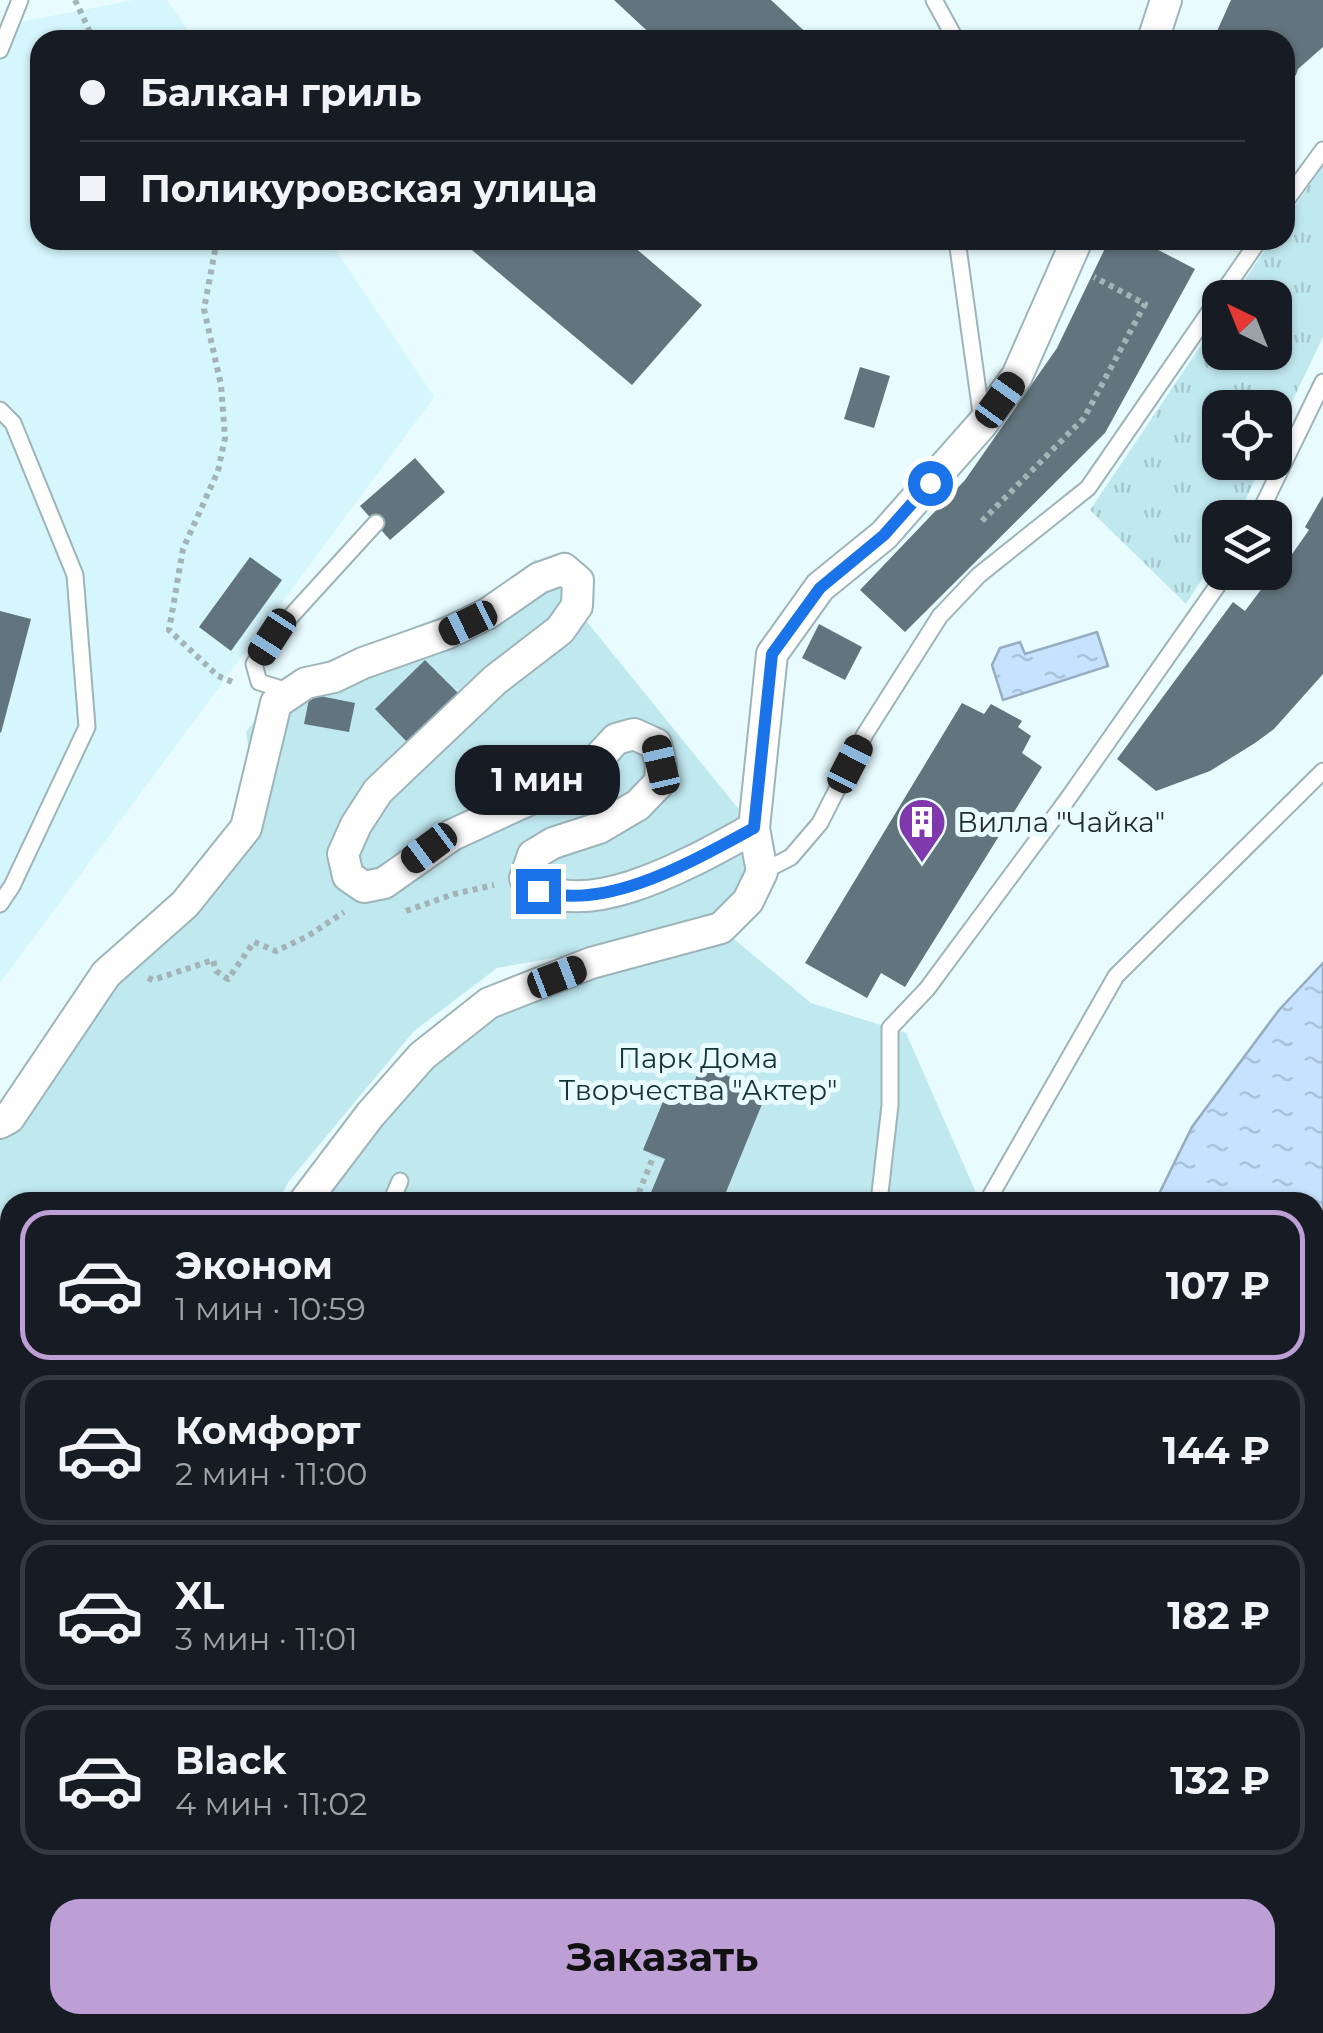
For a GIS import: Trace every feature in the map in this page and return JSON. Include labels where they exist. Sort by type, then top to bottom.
[{"type":"street","points":[[1156,30],[1166,0]]},
{"type":"street","points":[[312,1192],[422,1056],[489,1003],[591,964],[721,928],[748,902],[762,872],[754,828],[772,654],[820,588],[884,535],[982,424],[1017,376],[1072,251]]},
{"type":"street","points":[[0,1123],[9,1118],[106,974],[185,904],[246,828],[283,697],[306,683],[334,677],[448,633],[486,614],[539,578],[564,569],[578,580],[577,606],[560,630],[495,680],[378,791],[343,854],[348,876],[364,887],[384,883],[452,835],[582,775],[616,739],[634,734],[656,744],[660,782],[638,805],[599,828],[553,843],[533,855],[525,878],[538,891],[555,896],[583,896],[680,868],[754,828]]},
{"type":"lane","points":[[0,50],[20,0]]},
{"type":"lane","points":[[934,0],[950,30]]},
{"type":"lane","points":[[1295,188],[1323,150]]},
{"type":"lane","points":[[958,250],[982,424]]},
{"type":"lane","points":[[762,872],[791,857],[820,822],[865,734],[940,616],[979,576],[1088,488],[1252,250]]},
{"type":"lane","points":[[1266,500],[1323,382]]},
{"type":"lane","points":[[0,410],[13,423],[74,575],[87,728],[0,904]]},
{"type":"lane","points":[[283,697],[258,682],[254,664],[272,637],[376,523]]},
{"type":"lane","points":[[879,1192],[890,1105],[890,1028],[937,976],[1079,784],[1214,590]]},
{"type":"lane","points":[[994,1192],[1116,976],[1323,772]]},
{"type":"lane","points":[[395,1192],[400,1181]]},
{"type":"path","points":[[75,0],[89,30]]},
{"type":"path","points":[[216,250],[204,309],[221,385],[225,438],[218,471],[184,548],[168,630],[218,676],[283,697]]},
{"type":"path","points":[[982,521],[1084,418],[1146,304],[1072,251]]},
{"type":"path","points":[[402,912],[454,894],[525,878]]},
{"type":"path","points":[[141,975],[153,980],[213,960],[216,971],[228,979],[254,942],[276,951],[346,911]]},
{"type":"path","points":[[639,1192],[654,1154]]},
{"type":"shaded area","points":[[134,0],[167,0],[187,30],[30,30],[30,250],[336,250],[434,397],[0,983],[0,26]]},
{"type":"green space","points":[[1323,165],[1323,337],[1292,402],[1292,390],[1202,390],[1202,480],[1255,480],[1245,500],[1202,500],[1202,579],[1186,604],[1090,510],[1202,344],[1202,370],[1292,370],[1292,280],[1245,280],[1265,250],[1295,250],[1295,206]]},
{"type":"green space","name":"Парк Дома Творчества \"Актер\"","points":[[536,559],[754,828],[762,872],[722,929],[811,1003],[906,1033],[976,1192],[329,1192],[410,1083],[495,1016],[714,930],[497,968],[414,1031],[283,1192],[0,1192],[0,1123],[106,974],[185,904],[255,789],[246,732],[292,674],[476,603]]},
{"type":"water","points":[[1097,632],[1108,666],[1003,700],[992,665],[1000,648],[1020,642],[1025,654]]},
{"type":"water","points":[[1323,963],[1323,1192],[1160,1192],[1192,1127],[1279,1010]]},
{"type":"building","points":[[614,0],[771,0],[803,30],[646,30]]},
{"type":"building","points":[[1231,0],[1323,0],[1323,47],[1295,76],[1295,30],[1218,30]]},
{"type":"building","points":[[472,250],[638,250],[702,305],[632,385]]},
{"type":"building","points":[[1104,250],[1158,250],[1195,269],[1105,433],[905,632],[860,590],[965,480],[1057,348]]},
{"type":"building","points":[[860,367],[890,376],[874,428],[844,419]]},
{"type":"building","points":[[415,458],[445,492],[390,540],[360,506]]},
{"type":"building","points":[[1323,496],[1323,674],[1274,729],[1255,743],[1210,771],[1156,791],[1117,759],[1233,602],[1245,611],[1261,590],[1292,590],[1292,554],[1309,530],[1305,527]]},
{"type":"building","points":[[250,557],[282,580],[231,651],[199,627]]},
{"type":"building","points":[[0,611],[31,619],[1,733],[0,732]]},
{"type":"building","points":[[819,624],[862,647],[845,680],[802,658]]},
{"type":"building","points":[[425,660],[459,694],[408,743],[375,709]]},
{"type":"building","points":[[310,694],[355,703],[349,732],[304,724]]},
{"type":"building","name":"Вилла \"Чайка\"","points":[[962,703],[984,714],[991,704],[1022,721],[1018,727],[1031,736],[1022,753],[1042,767],[905,987],[881,973],[867,998],[805,963]]},
{"type":"building","points":[[470,757],[481,768],[467,781],[456,770]]},
{"type":"building","points":[[701,1065],[767,1092],[726,1192],[651,1192],[665,1159],[643,1150],[671,1082],[691,1090]]},
{"type":"place","name":"Вилла \"Чайка\"","points":[[922,864]]},
{"type":"route","points":[[538,891],[555,896],[583,896],[632,885],[680,868],[754,828],[772,654],[820,588],[884,535],[930,483]]}]
